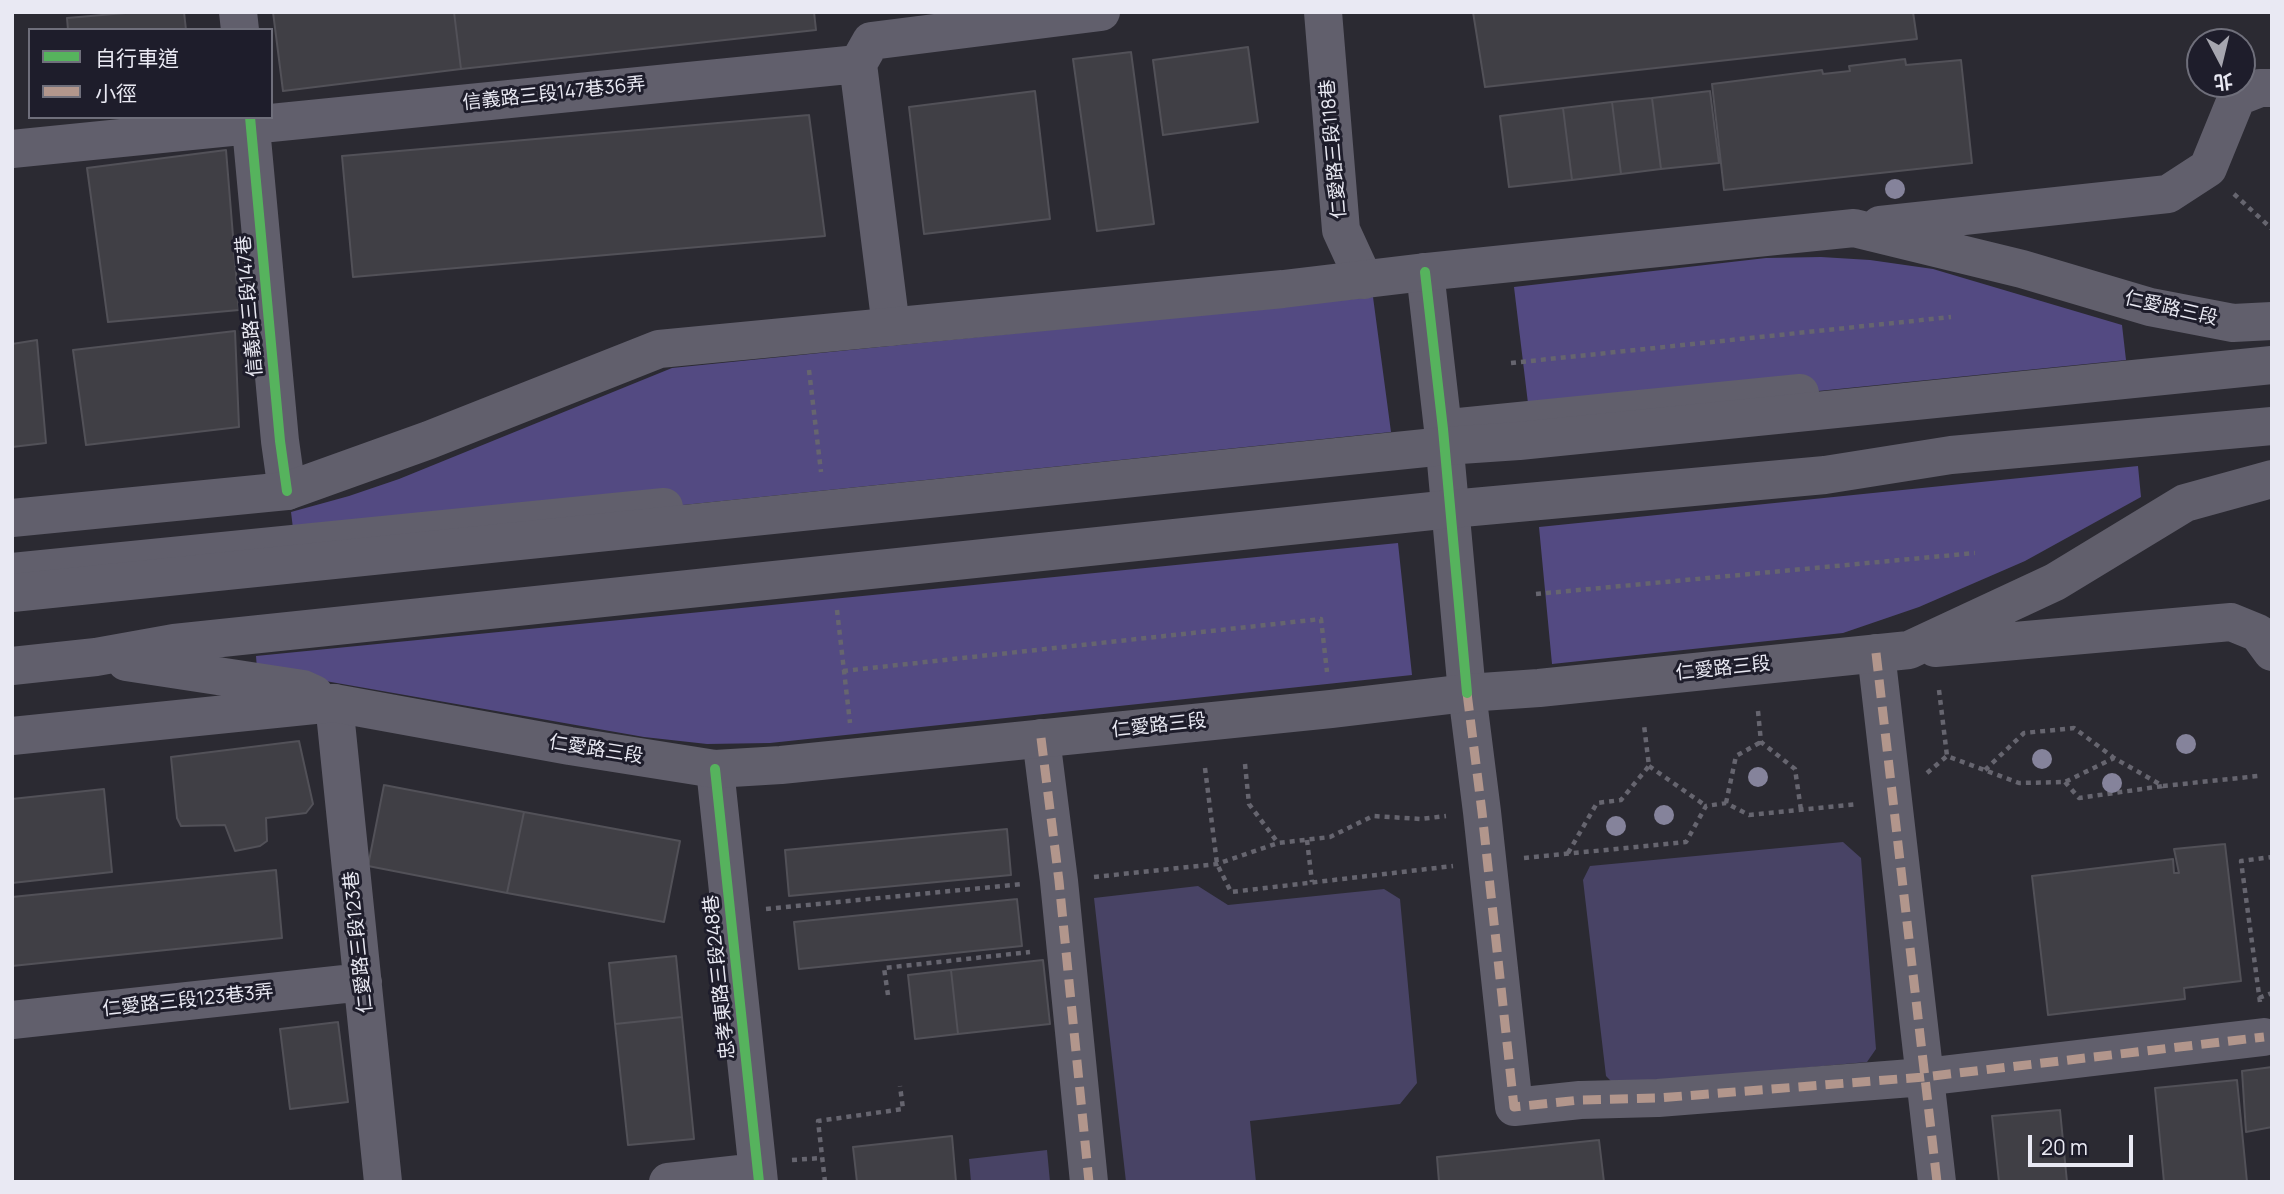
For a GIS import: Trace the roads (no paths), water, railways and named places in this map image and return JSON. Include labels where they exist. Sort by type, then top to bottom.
[{"type":"main road","name":"信義路三段147巷36弄","points":[[273,118],[865,39],[1101,12]]},
{"type":"main road","name":"仁愛路三段118巷","points":[[1323,12],[1341,230],[1364,280]]},
{"type":"main road","points":[[865,39],[891,327]]},
{"type":"main road","points":[[1854,228],[2168,194],[2208,168],[2237,97],[2260,88],[2272,88]]},
{"type":"main road","name":"信義路三段147巷36弄","points":[[12,149],[251,121]]},
{"type":"main road","name":"信義路三段147巷","points":[[251,121],[280,442],[287,491]]},
{"type":"main road","name":"仁愛路三段","points":[[12,518],[287,491],[429,440],[659,349],[1364,280],[1854,228],[2022,269],[2150,307],[2233,323],[2272,321]]},
{"type":"main road","points":[[1425,272],[1444,438],[1467,692],[1514,1107],[1580,1100],[1658,1098],[1924,1077],[2264,1037]]},
{"type":"main road","points":[[12,593],[2272,346]]},
{"type":"main road","points":[[12,572],[1444,438],[1519,441],[2272,365]]},
{"type":"main road","points":[[12,666],[96,657],[174,643],[1451,509],[1825,475],[1951,455],[2272,426]]},
{"type":"main road","name":"仁愛路三段","points":[[12,736],[334,703],[715,769],[781,765],[1331,709],[1467,692],[1539,688],[1892,652],[2055,582],[2185,503],[2272,479]]},
{"type":"main road","points":[[1937,1182],[1893,800],[1892,652],[2231,622],[2258,633],[2272,652]]},
{"type":"main road","points":[[96,657],[303,689],[334,703]]},
{"type":"main road","name":"仁愛路三段123巷","points":[[334,703],[383,1182]]},
{"type":"main road","points":[[1041,738],[1059,881],[1089,1182]]},
{"type":"main road","name":"忠孝東路三段248巷","points":[[715,769],[766,1172]]},
{"type":"main road","name":"仁愛路三段123巷3弄","points":[[12,1020],[363,982]]},
{"type":"main road","points":[[668,1182],[766,1172]]}]
